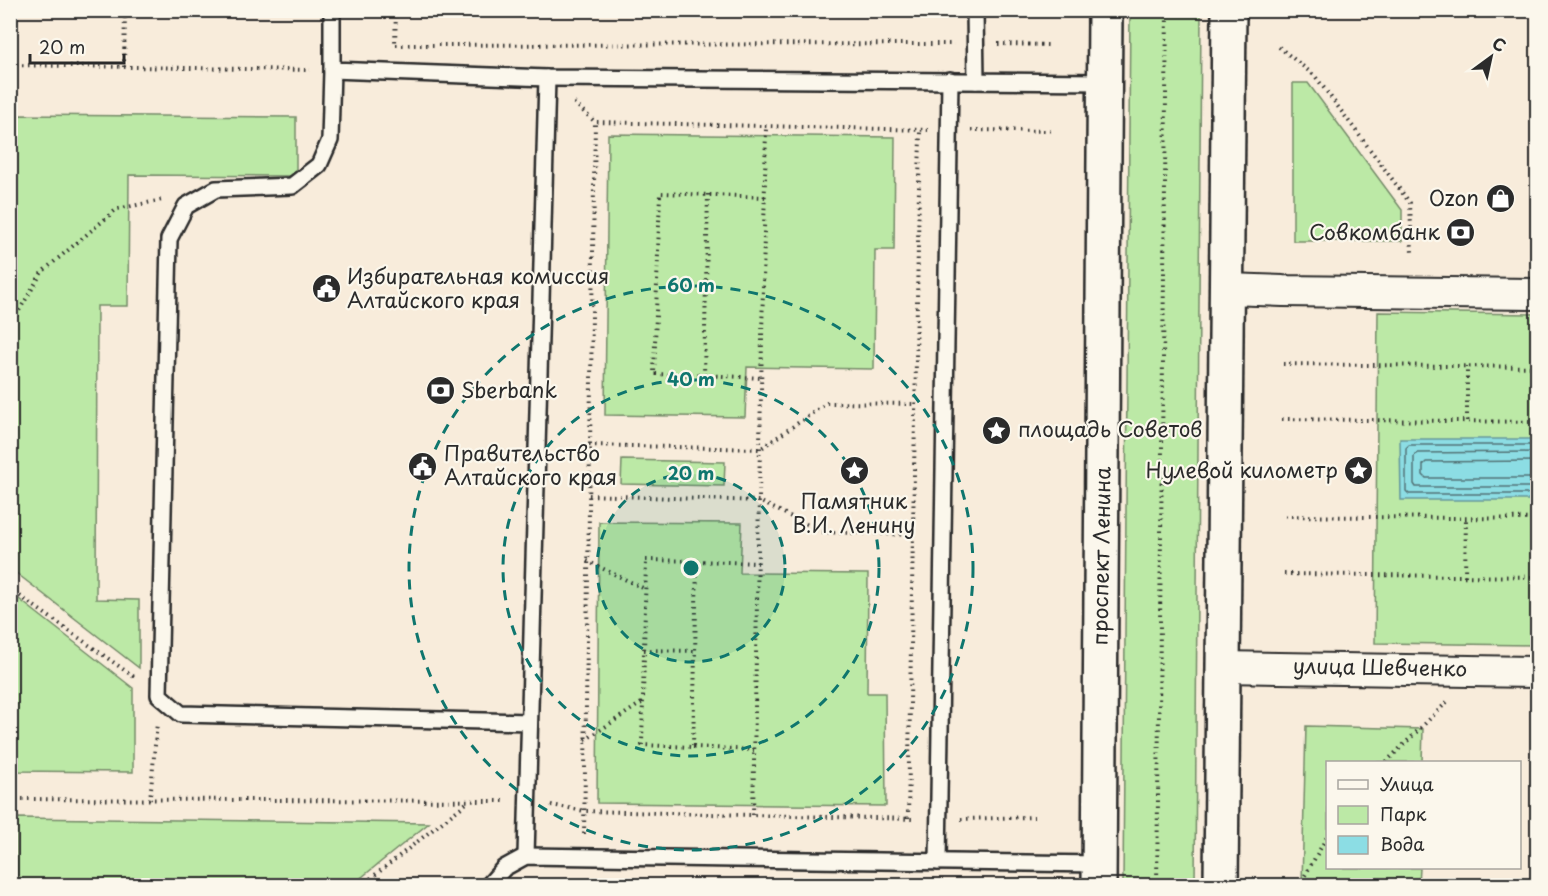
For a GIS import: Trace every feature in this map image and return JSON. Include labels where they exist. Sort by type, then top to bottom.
[{"type":"main road","name":"проспект Ленина","points":[[1099,875],[1106,10]]},
{"type":"main road","points":[[1221,885],[1229,10]]},
{"type":"street","points":[[1227,289],[1538,294]]},
{"type":"street","name":"улица Шевченко","points":[[1223,667],[1538,672]]},
{"type":"lane","points":[[332,10],[330,140],[319,165],[291,186],[216,189],[186,206],[169,239],[159,695],[181,714],[530,722]]},
{"type":"lane","points":[[975,10],[976,81]]},
{"type":"lane","points":[[332,70],[547,78],[1106,82]]},
{"type":"lane","points":[[526,856],[547,78]]},
{"type":"lane","points":[[938,862],[950,81]]},
{"type":"lane","points":[[488,885],[504,868],[526,856],[938,862],[1099,875]]},
{"type":"path","points":[[123,67],[125,10]]},
{"type":"path","points":[[396,10],[395,45],[1051,45]]},
{"type":"path","points":[[1157,885],[1167,10]]},
{"type":"path","points":[[1279,47],[1315,76],[1410,203],[1412,255]]},
{"type":"path","points":[[10,65],[332,70]]},
{"type":"path","points":[[583,857],[595,122],[1052,131]]},
{"type":"path","points":[[753,815],[766,126]]},
{"type":"path","points":[[908,819],[920,130]]},
{"type":"path","points":[[10,326],[42,272],[117,209],[216,189]]},
{"type":"path","points":[[761,378],[654,374],[660,193],[765,197]]},
{"type":"path","points":[[704,375],[708,194]]},
{"type":"path","points":[[1282,419],[1537,422],[1538,367],[1283,364]]},
{"type":"path","points":[[1467,366],[1467,421]]},
{"type":"path","points":[[589,445],[760,449],[827,403],[915,404]]},
{"type":"path","points":[[589,495],[759,501],[822,532],[913,535]]},
{"type":"path","points":[[1284,574],[1537,577],[1537,519],[1285,516]]},
{"type":"path","points":[[1465,576],[1466,518]]},
{"type":"path","points":[[754,750],[642,746],[645,589],[646,560],[758,563]]},
{"type":"path","points":[[587,561],[645,589]]},
{"type":"path","points":[[693,747],[697,561]]},
{"type":"path","points":[[10,589],[159,695],[150,800]]},
{"type":"path","points":[[644,650],[695,651]]},
{"type":"path","points":[[584,740],[643,702]]},
{"type":"path","points":[[1387,761],[1447,702]]},
{"type":"path","points":[[10,799],[527,801],[585,811],[908,819],[1034,817]]},
{"type":"path","points":[[361,885],[469,801]]},
{"type":"path","points":[[1299,885],[1326,838]]},
{"type":"green space","points":[[1130,11],[1201,11],[1195,885],[1123,885]]},
{"type":"green space","points":[[1293,83],[1308,83],[1402,210],[1402,241],[1293,241]]},
{"type":"green space","points":[[11,115],[296,117],[296,176],[129,175],[128,306],[97,306],[96,599],[139,600],[139,668],[11,569],[13,439],[11,439]]},
{"type":"green space","points":[[608,134],[895,137],[894,250],[875,250],[874,369],[747,367],[745,417],[605,415]]},
{"type":"green space","points":[[1378,312],[1537,314],[1537,645],[1375,643]]},
{"type":"green space","points":[[622,460],[725,462],[724,486],[621,484]]},
{"type":"green space","points":[[599,522],[742,523],[740,573],[868,574],[867,693],[885,693],[886,806],[597,803]]},
{"type":"green space","points":[[10,592],[133,688],[133,772],[11,771]]},
{"type":"green space","points":[[1306,726],[1423,729],[1422,761],[1326,761],[1326,869],[1420,869],[1419,885],[1302,883]]},
{"type":"green space","points":[[16,818],[429,823],[352,885],[31,886],[17,875]]},
{"type":"water","points":[[1400,439],[1537,439],[1537,500],[1401,500]]},
{"type":"place","name":"Ozon","points":[[1500,199]]},
{"type":"place","name":"Совкомбанк","points":[[1461,233]]},
{"type":"place","name":"Избирательная комиссия Алтайского края","points":[[326,289]]},
{"type":"place","name":"Sberbank","points":[[440,391]]},
{"type":"place","name":"площадь Советов","points":[[997,430]]},
{"type":"place","name":"Правительство Алтайского края","points":[[423,466]]},
{"type":"place","name":"Памятник В.И. Ленину","points":[[854,471]]},
{"type":"place","name":"Нулевой километр","points":[[1359,471]]}]
